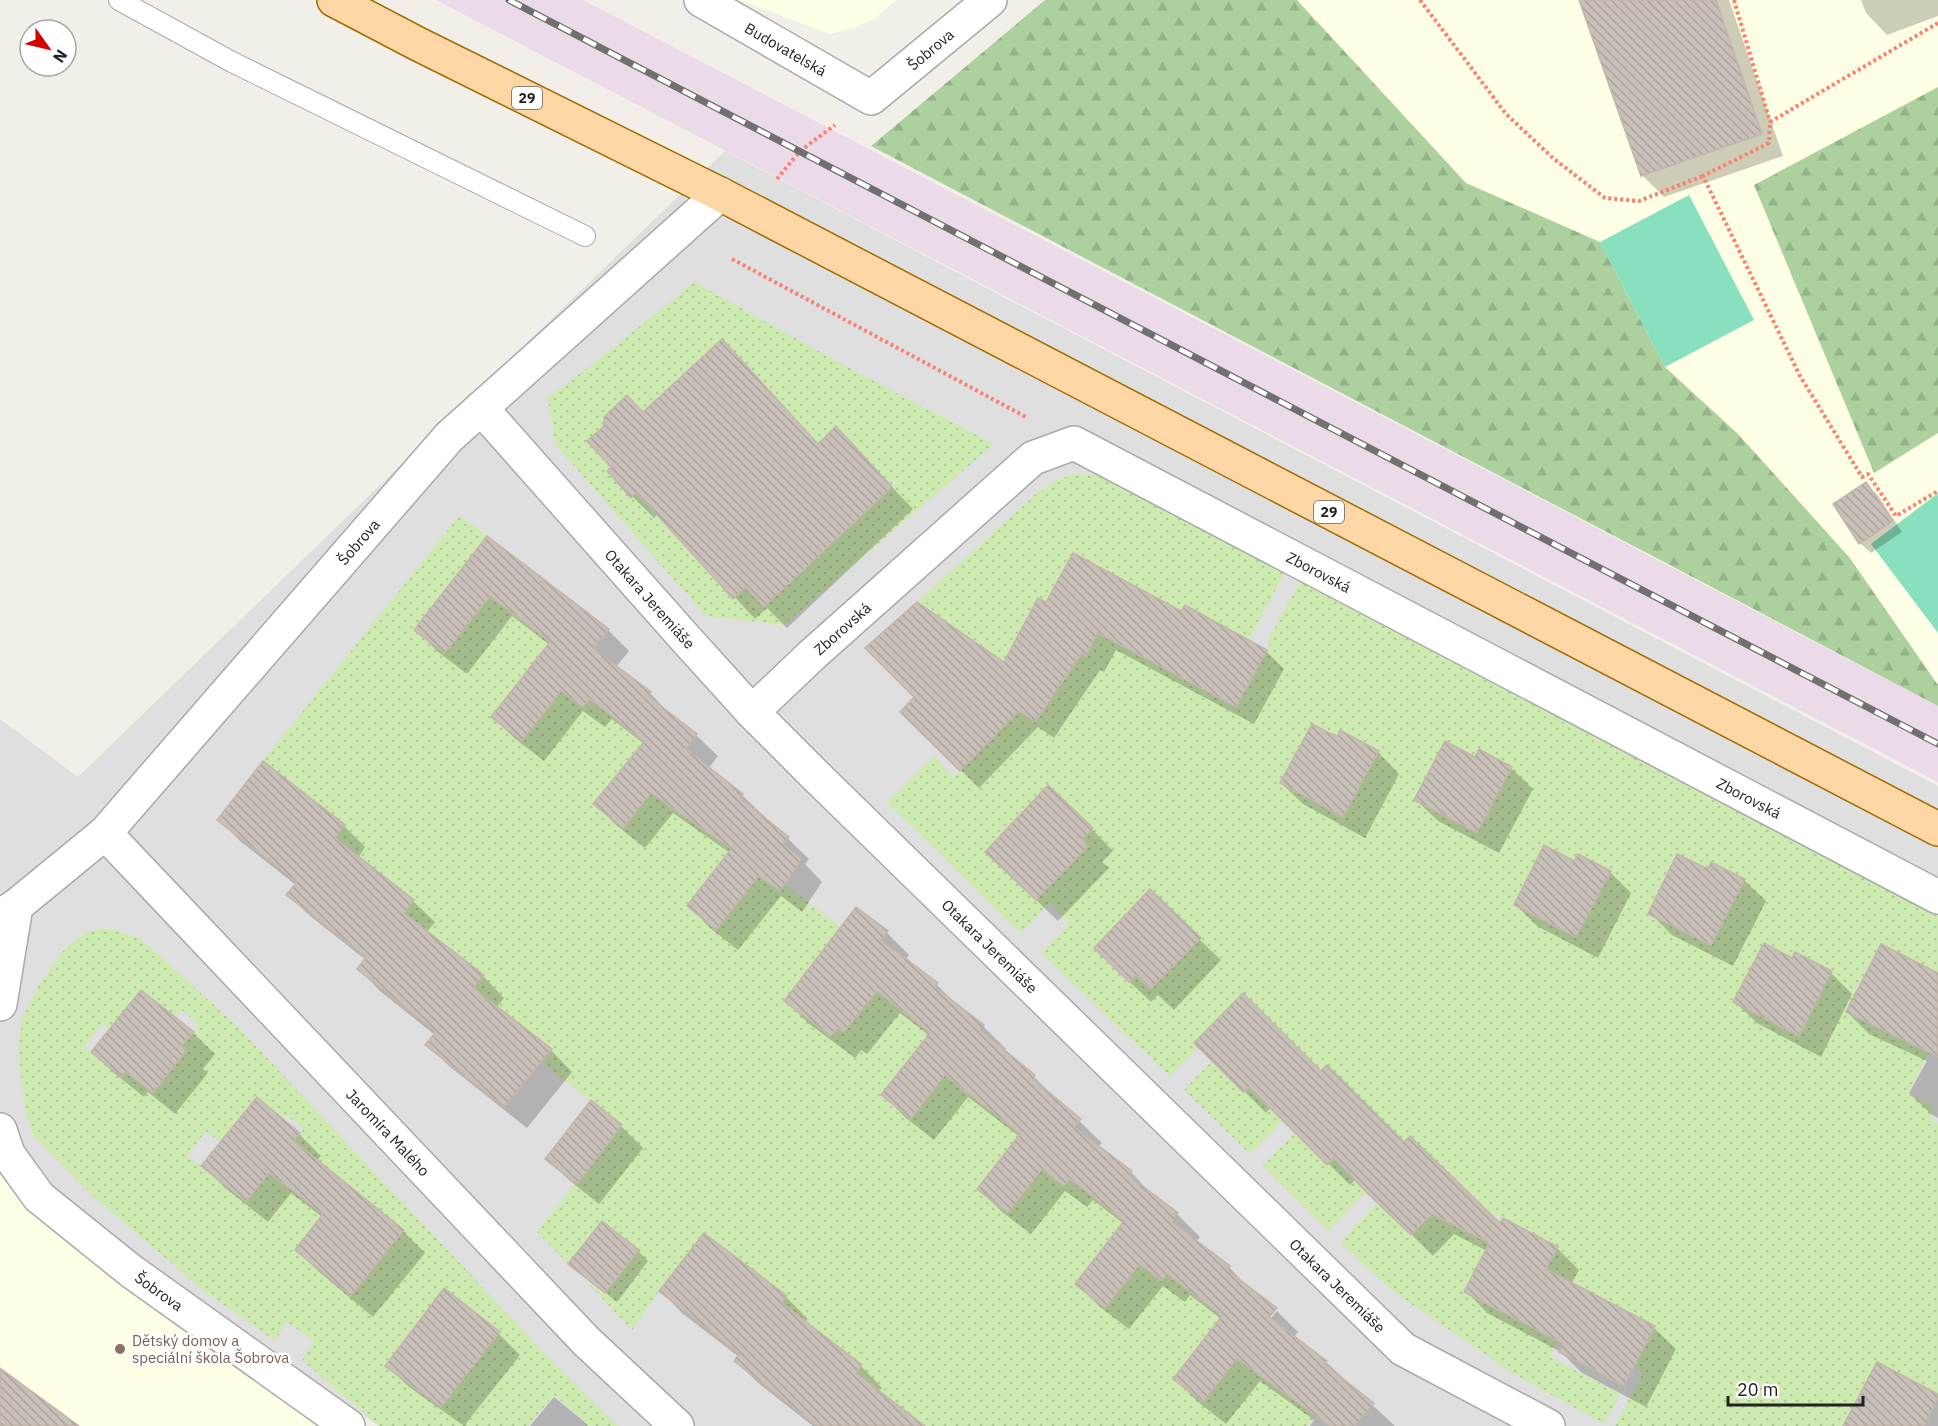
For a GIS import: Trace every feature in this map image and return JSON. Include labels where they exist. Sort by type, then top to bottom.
[{"type":"main road","name":"29","points":[[334,0],[720,194],[1938,829]]},
{"type":"street","name":"Budovatelská","points":[[701,0],[871,99]]},
{"type":"street","name":"Šobrova","points":[[871,99],[990,0]]},
{"type":"street","name":"Šobrova","points":[[0,1004],[8,911],[105,833],[449,437],[720,194]]},
{"type":"street","name":"Otakara Jeremiáše","points":[[481,408],[752,712],[1403,1350],[1548,1426]]},
{"type":"street","name":"Zborovská","points":[[752,712],[812,655],[1033,458],[1074,443],[1938,897]]},
{"type":"street","name":"Jaromíra Malého","points":[[105,833],[586,1341],[677,1426]]},
{"type":"street","name":"Šobrova","points":[[0,1130],[8,1154],[39,1197],[131,1271],[348,1426]]},
{"type":"lane","points":[[119,0],[232,62],[585,236]]},
{"type":"path","points":[[1420,0],[1506,114],[1554,159],[1605,198],[1639,201],[1703,176],[1769,143],[1770,122],[1734,0]]},
{"type":"path","points":[[1770,122],[1938,23]]},
{"type":"path","points":[[775,182],[800,151],[871,99]]},
{"type":"path","points":[[1703,176],[1800,376],[1862,477],[1868,474],[1896,516],[1938,491]]},
{"type":"path","points":[[732,259],[1074,443]]},
{"type":"shaded area","points":[[436,0],[583,0],[1938,706],[1938,782]]},
{"type":"shaded area","points":[[739,0],[896,0],[875,18],[854,28],[830,34]]},
{"type":"shaded area","points":[[1045,0],[1938,0],[1938,704],[1860,667],[1592,525],[981,181]]},
{"type":"shaded area","points":[[725,151],[1938,786],[1938,1426],[379,1426],[39,1197],[0,1159],[0,719],[78,777]]},
{"type":"shaded area","name":"Dětský domov a speciální škola Šobrova","points":[[0,1159],[348,1426],[0,1426]]},
{"type":"green space","points":[[1045,0],[1297,0],[1466,183],[1600,242],[1665,367],[1738,434],[1849,557],[1938,685],[1938,706],[871,146]]},
{"type":"green space","points":[[1938,87],[1938,433],[1874,473],[1754,185]]},
{"type":"green space","points":[[1689,195],[1754,320],[1665,367],[1600,242]]},
{"type":"green space","points":[[694,282],[853,370],[994,444],[784,625],[706,616],[555,444],[548,398]],"holes":[[[722,339],[729,442],[675,383]],[[627,395],[694,467],[650,507],[636,493],[631,497],[607,471],[611,467],[605,417]],[[837,426],[891,485],[894,481],[896,483],[847,529],[791,468]],[[756,499],[813,562],[764,607],[745,587],[733,598]]]},
{"type":"green space","points":[[1075,474],[1096,475],[1117,482],[1285,572],[1249,640],[1185,605],[1153,662],[1235,707],[1270,645],[1267,642],[1301,580],[1938,915],[1938,1037],[1908,1093],[1935,1108],[1929,1118],[1938,1124],[1938,1394],[1877,1362],[1843,1426],[1615,1426],[1643,1373],[1634,1368],[1655,1327],[1585,1290],[1550,1357],[1620,1394],[1604,1424],[1514,1374],[1391,1290],[1340,1242],[1377,1203],[1411,1235],[1460,1185],[1410,1136],[1361,1186],[1366,1192],[1329,1231],[1263,1166],[1295,1133],[1327,1165],[1376,1115],[1327,1066],[1278,1115],[1283,1121],[1250,1154],[1184,1090],[1212,1061],[1244,1092],[1292,1042],[1243,993],[1194,1043],[1198,1048],[1170,1076],[1041,953],[1070,924],[1050,903],[1021,933],[887,802],[934,756],[954,777],[1003,727],[995,694],[1035,722],[1052,697],[917,602],[1038,492],[1057,480]],"holes":[[[1073,553],[1126,581],[1086,655],[1025,623],[1038,598],[1046,602]],[[1312,724],[1337,737],[1341,730],[1378,751],[1343,817],[1280,783]],[[1445,741],[1475,757],[1477,833],[1414,800]],[[1048,786],[1088,846],[1036,900],[985,852]],[[1544,845],[1574,861],[1579,854],[1611,871],[1576,937],[1514,905]],[[1677,854],[1708,869],[1712,862],[1745,879],[1711,945],[1649,913]],[[1150,889],[1200,938],[1151,989],[1136,975],[1129,982],[1109,963],[1115,955],[1101,940]],[[1764,943],[1792,958],[1795,952],[1820,965],[1823,988],[1799,1036],[1733,1002]],[[1881,945],[1935,971],[1903,1040],[1846,1012]],[[1495,1214],[1558,1247],[1518,1321],[1464,1292],[1489,1243],[1482,1239]]]},
{"type":"green space","points":[[1938,495],[1938,633],[1871,544]]},
{"type":"green space","points":[[460,515],[487,536],[414,630],[445,653],[490,596],[550,642],[492,717],[522,741],[561,691],[583,707],[590,699],[644,742],[593,804],[623,828],[651,793],[676,811],[683,802],[736,844],[687,907],[716,930],[759,876],[780,891],[785,884],[841,928],[784,1001],[831,1036],[838,1028],[844,1032],[876,991],[930,1033],[881,1096],[911,1119],[945,1075],[966,1092],[972,1084],[1026,1126],[1042,1169],[1063,1186],[1069,1179],[1124,1221],[1106,1307],[1140,1264],[1161,1281],[1167,1274],[1222,1316],[1173,1379],[1203,1402],[1237,1359],[1264,1379],[1270,1373],[1319,1411],[1308,1426],[925,1426],[856,1373],[781,1303],[787,1296],[705,1233],[659,1291],[632,1330],[585,1280],[604,1294],[638,1249],[602,1221],[568,1264],[537,1232],[622,1125],[543,1063],[553,1050],[473,988],[483,975],[404,913],[414,900],[335,838],[344,824],[263,761]]},
{"type":"green space","points":[[102,928],[141,939],[236,1025],[548,1357],[618,1426],[585,1426],[587,1423],[554,1395],[528,1426],[379,1426],[302,1360],[314,1341],[287,1322],[275,1341],[202,1289],[95,1198],[33,1135],[26,1112],[20,1070],[19,1040],[23,1017],[39,985],[62,952],[83,934]],"holes":[[[141,990],[175,1017],[182,1010],[199,1025],[182,1046],[187,1050],[153,1093],[126,1072],[121,1076],[84,1046],[102,1024],[109,1029]],[[257,1097],[283,1119],[286,1115],[304,1129],[246,1202],[187,1155],[206,1131],[220,1142]],[[341,1179],[404,1230],[351,1296],[295,1250],[323,1214],[317,1209]],[[444,1288],[500,1333],[441,1406],[385,1366]]]},
{"type":"building","points":[[1579,0],[1716,0],[1762,134],[1641,176]]},
{"type":"building","points":[[722,339],[818,444],[836,426],[892,487],[764,607],[745,587],[733,599],[636,493],[631,498],[607,471],[611,467],[587,441],[604,426],[604,417],[627,395],[643,412]]},
{"type":"building","points":[[1866,482],[1893,521],[1859,544],[1833,504]]},
{"type":"building","points":[[487,536],[609,629],[593,648],[651,692],[648,696],[697,734],[686,749],[743,794],[740,798],[789,837],[783,844],[802,859],[780,891],[759,876],[716,930],[687,906],[731,849],[651,793],[623,828],[593,804],[644,742],[590,699],[583,707],[561,691],[522,741],[491,717],[550,642],[490,596],[445,653],[414,630]]},
{"type":"building","points":[[1073,553],[1181,611],[1185,605],[1267,650],[1236,707],[1098,633],[1086,656],[1082,653],[1035,722],[1019,711],[960,771],[900,712],[914,697],[865,648],[917,602],[1004,662],[1038,598],[1046,602]]},
{"type":"building","points":[[1312,724],[1337,737],[1340,730],[1379,751],[1343,817],[1280,783]]},
{"type":"building","points":[[1445,741],[1475,757],[1479,749],[1512,767],[1477,833],[1414,800]]},
{"type":"building","points":[[263,761],[345,825],[335,838],[414,900],[404,913],[484,975],[473,988],[552,1049],[504,1107],[425,1045],[436,1032],[357,969],[366,957],[286,895],[297,882],[217,820]]},
{"type":"building","points":[[1048,785],[1093,828],[1082,840],[1088,846],[1036,900],[985,852]]},
{"type":"building","points":[[1544,845],[1574,861],[1578,854],[1611,871],[1576,937],[1514,905]]},
{"type":"building","points":[[1677,854],[1708,869],[1711,862],[1745,879],[1711,945],[1648,914]]},
{"type":"building","points":[[1150,889],[1201,938],[1151,989],[1136,975],[1129,982],[1094,948]]},
{"type":"building","points":[[856,907],[888,931],[881,940],[938,983],[935,987],[984,1025],[980,1030],[1035,1075],[1033,1079],[1081,1119],[1074,1127],[1132,1171],[1128,1175],[1178,1213],[1172,1222],[1230,1266],[1227,1270],[1277,1308],[1269,1317],[1327,1361],[1324,1364],[1374,1403],[1354,1426],[1330,1426],[1237,1359],[1203,1402],[1173,1379],[1222,1316],[1167,1274],[1161,1281],[1140,1264],[1105,1308],[1075,1284],[1124,1221],[1070,1179],[1064,1186],[1042,1169],[1008,1213],[977,1189],[1020,1134],[945,1075],[911,1119],[881,1095],[930,1033],[877,991],[844,1032],[838,1028],[831,1036],[784,1001]]},
{"type":"building","points":[[1764,943],[1792,958],[1795,952],[1832,971],[1799,1036],[1733,1002]]},
{"type":"building","points":[[1881,944],[1938,973],[1938,1057],[1846,1012]]},
{"type":"building","points":[[141,990],[194,1032],[182,1046],[187,1050],[153,1093],[126,1072],[121,1077],[91,1052]]},
{"type":"building","points":[[1243,993],[1321,1071],[1327,1065],[1404,1142],[1410,1136],[1500,1223],[1503,1218],[1558,1247],[1546,1269],[1655,1326],[1624,1386],[1559,1352],[1563,1344],[1464,1292],[1489,1243],[1432,1214],[1411,1235],[1334,1158],[1327,1165],[1249,1087],[1243,1092],[1194,1043]]},
{"type":"building","points":[[257,1097],[300,1133],[294,1141],[404,1230],[351,1296],[295,1250],[323,1214],[269,1173],[246,1202],[201,1166]]},
{"type":"building","points":[[591,1100],[622,1125],[577,1184],[545,1159]]},
{"type":"building","points":[[602,1221],[639,1250],[605,1293],[568,1264]]},
{"type":"building","points":[[704,1233],[787,1296],[782,1303],[862,1365],[856,1373],[925,1426],[817,1426],[734,1361],[739,1354],[659,1291]]},
{"type":"building","points":[[444,1288],[500,1332],[441,1407],[385,1366]]},
{"type":"building","points":[[1877,1362],[1938,1394],[1924,1426],[1843,1426]]},
{"type":"building","points":[[0,1368],[79,1426],[0,1426]]},
{"type":"railway","points":[[509,0],[1938,744]]},
{"type":"place","name":"Dětský domov a speciální škola Šobrova","points":[[120,1349]]}]
